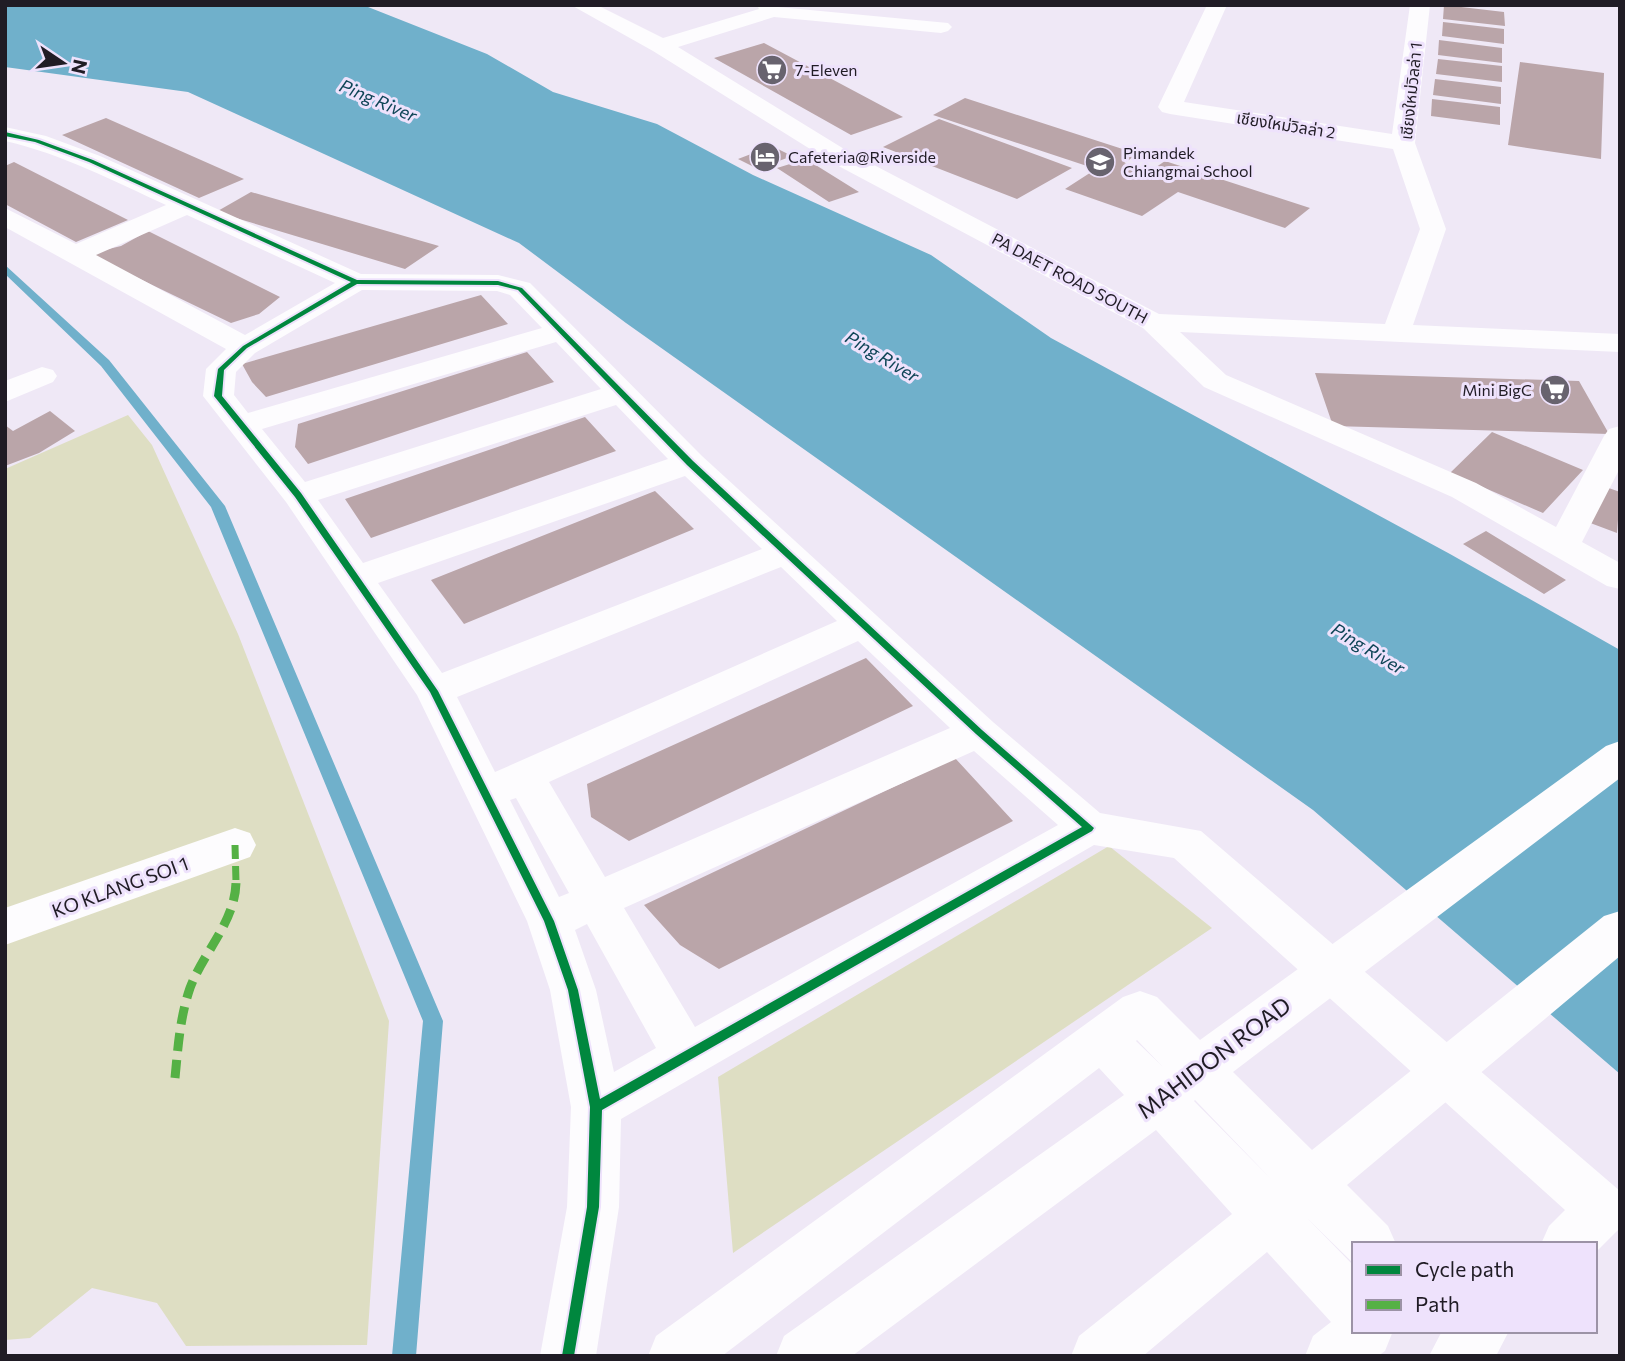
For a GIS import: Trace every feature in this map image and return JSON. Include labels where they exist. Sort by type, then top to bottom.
[{"type":"street","name":"PA DAET ROAD SOUTH","points":[[581,5],[669,51],[841,158],[1153,322],[1620,344]]},
{"type":"street","points":[[669,51],[751,26],[765,10],[937,34],[956,5]]},
{"type":"street","name":"เชียงใหม่วิลล่า 2","points":[[1217,5],[1170,107],[1403,143]]},
{"type":"street","name":"เชียงใหม่วิลล่า 1","points":[[1396,333],[1433,229],[1403,143],[1420,5]]},
{"type":"street","points":[[5,134],[37,141],[91,162],[356,282],[498,283],[520,289],[690,463],[865,623],[979,732],[1089,828],[1186,843],[1602,1209],[1570,1242]]},
{"type":"street","points":[[5,150],[37,141]]},
{"type":"street","points":[[73,255],[185,206]]},
{"type":"street","points":[[5,216],[246,347]]},
{"type":"street","points":[[356,282],[246,347],[221,369],[218,396],[298,495],[434,691],[597,900],[687,1057]]},
{"type":"street","points":[[1153,322],[1215,381],[1464,490],[1620,578]]},
{"type":"street","points":[[242,425],[563,331]]},
{"type":"street","points":[[5,393],[42,376]]},
{"type":"street","points":[[298,495],[621,393]]},
{"type":"street","points":[[1563,546],[1620,436]]},
{"type":"street","points":[[356,578],[690,463]]},
{"type":"street","points":[[434,691],[787,552]]},
{"type":"street","points":[[505,785],[865,623]]},
{"type":"street","points":[[549,921],[979,732]]},
{"type":"street","name":"MAHIDON ROAD","points":[[803,1356],[1036,1190],[1620,756]]},
{"type":"street","points":[[505,785],[573,990],[596,1107],[593,1208],[568,1356]]},
{"type":"street","points":[[596,1107],[1089,828]]},
{"type":"street","name":"KO KLANG SOI 1","points":[[5,927],[235,845]]},
{"type":"street","points":[[1098,1356],[1620,929]]},
{"type":"street","points":[[676,1356],[1140,1011],[1367,1242]]},
{"type":"street","points":[[1102,1038],[1352,1304]]},
{"type":"street","points":[[1333,1356],[1362,1333]]},
{"type":"street","points":[[1457,1356],[1479,1333]]},
{"type":"green space","points":[[128,415],[152,445],[238,634],[389,1021],[367,1345],[186,1346],[157,1303],[92,1288],[30,1338],[5,1340],[5,469]]},
{"type":"green space","points":[[1109,846],[1212,928],[733,1253],[718,1077]]},
{"type":"water","name":"Ping River","points":[[5,5],[363,5],[487,54],[553,92],[657,124],[753,175],[931,255],[1051,338],[1450,554],[1620,650],[1620,1074],[1313,810],[626,323],[519,243],[188,92],[5,67]]},
{"type":"building","points":[[1444,5],[1504,12],[1505,26],[1443,19]]},
{"type":"building","points":[[1443,22],[1504,29],[1504,44],[1442,36]]},
{"type":"building","points":[[1439,40],[1502,48],[1502,63],[1438,55]]},
{"type":"building","points":[[764,43],[903,117],[851,135],[714,58]]},
{"type":"building","points":[[1438,59],[1502,66],[1502,82],[1436,74]]},
{"type":"building","points":[[1520,62],[1604,73],[1601,159],[1508,145]]},
{"type":"building","points":[[1435,79],[1501,87],[1501,104],[1433,95]]},
{"type":"building","name":"Pimandek Chiangmai School","points":[[965,98],[1138,154],[1124,163],[1149,172],[1165,161],[1310,208],[1285,228],[1178,192],[1142,216],[1065,189],[1096,169],[933,115]]},
{"type":"building","points":[[1432,99],[1500,107],[1500,125],[1431,116]]},
{"type":"building","points":[[106,118],[244,179],[199,198],[62,135]]},
{"type":"building","points":[[939,119],[1072,168],[1017,199],[883,147]]},
{"type":"building","name":"Cafeteria@Riverside","points":[[772,146],[792,156],[758,169],[738,159]]},
{"type":"building","points":[[806,159],[859,192],[829,202],[777,168]]},
{"type":"building","points":[[14,162],[128,220],[76,242],[5,204],[5,166]]},
{"type":"building","points":[[251,192],[439,246],[405,269],[216,212]]},
{"type":"building","points":[[148,231],[280,297],[259,314],[231,323],[88,254],[121,246]]},
{"type":"building","points":[[481,295],[508,324],[266,397],[252,382],[242,364]]},
{"type":"building","points":[[527,352],[554,382],[308,464],[295,447],[298,424]]},
{"type":"building","points":[[1315,373],[1579,381],[1609,434],[1333,426]]},
{"type":"building","points":[[50,411],[75,431],[39,453],[5,466],[5,425],[13,431]]},
{"type":"building","points":[[585,417],[616,451],[371,538],[345,499]]},
{"type":"building","points":[[1492,432],[1583,470],[1543,513],[1450,473]]},
{"type":"building","points":[[1603,486],[1620,492],[1617,533],[1585,521]]},
{"type":"building","points":[[655,491],[694,529],[464,624],[431,580]]},
{"type":"building","points":[[1486,531],[1566,580],[1544,594],[1463,544]]},
{"type":"building","points":[[866,658],[913,706],[629,841],[591,817],[587,784]]},
{"type":"building","points":[[955,758],[1013,821],[719,969],[680,945],[644,905]]},
{"type":"waterway","points":[[5,268],[105,363],[218,506],[433,1021],[404,1356]]},
{"type":"marked path","points":[[175,1078],[180,1026],[191,986],[236,901],[235,845]]},
{"type":"cycle path","points":[[5,134],[37,141],[91,161],[356,282],[498,283],[520,289],[690,463],[979,732],[1089,828],[596,1107]]},
{"type":"cycle path","points":[[356,282],[245,347],[221,369],[218,396],[298,495],[434,691],[549,921],[573,990],[596,1107],[593,1207],[568,1356]]},
{"type":"place","name":"7-Eleven","points":[[772,70]]},
{"type":"place","name":"Cafeteria@Riverside","points":[[765,157]]},
{"type":"place","name":"Pimandek Chiangmai School","points":[[1100,162]]},
{"type":"place","name":"Mini BigC","points":[[1555,390]]}]
